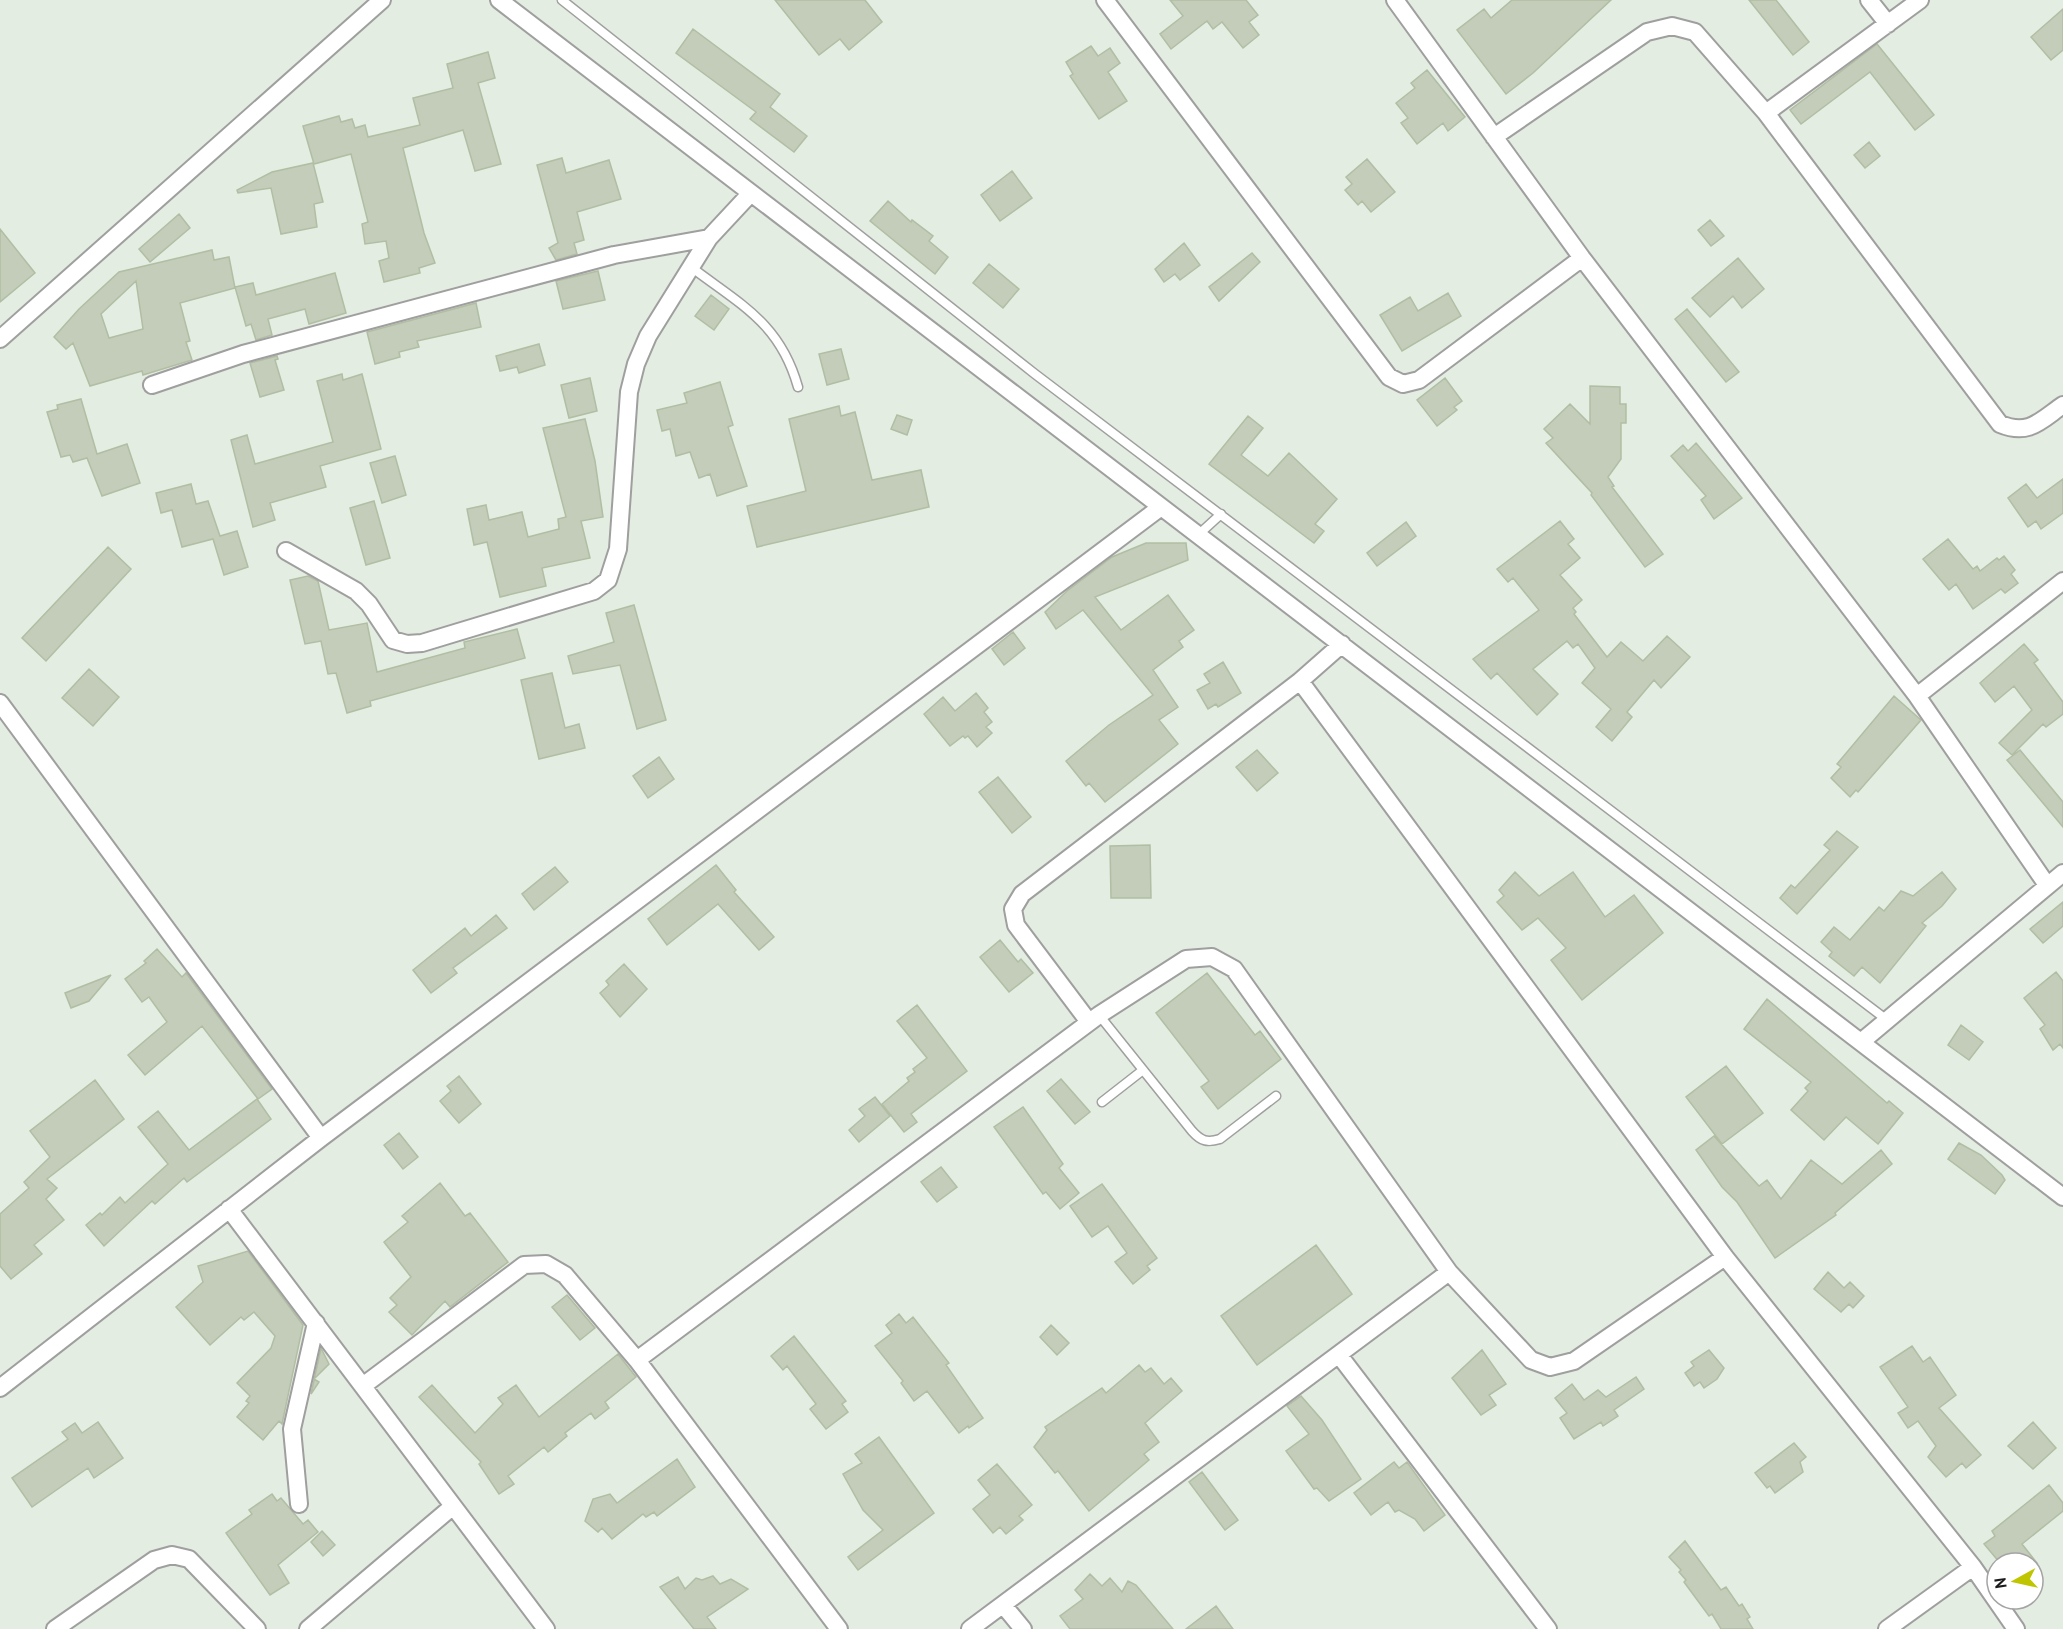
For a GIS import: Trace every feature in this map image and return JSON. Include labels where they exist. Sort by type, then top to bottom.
[{"type":"street","points":[[0,339],[382,0]]},
{"type":"street","points":[[499,0],[2063,1197]]},
{"type":"street","points":[[1105,0],[1389,377],[1403,384],[1419,380],[1582,258]]},
{"type":"street","points":[[1395,0],[1582,258],[1917,696],[2047,885]]},
{"type":"street","points":[[1869,0],[1888,24]]},
{"type":"street","points":[[1766,113],[1920,0]]},
{"type":"street","points":[[1494,137],[1647,32],[1672,26],[1695,32],[1766,113],[2000,424],[2015,430],[2030,428],[2063,405]]},
{"type":"street","points":[[286,551],[356,591],[369,604],[393,640],[407,644],[422,643],[594,591],[608,580],[618,549],[630,392],[636,364],[648,336],[709,238],[750,194]]},
{"type":"street","points":[[152,385],[243,354],[615,255],[709,238]]},
{"type":"street","points":[[0,1388],[321,1138],[1161,507]]},
{"type":"street","points":[[1917,696],[2063,580]]},
{"type":"street","points":[[1094,1019],[1016,925],[1013,909],[1022,894],[1300,681],[1342,644]]},
{"type":"street","points":[[1300,681],[1725,1257],[1972,1568],[2016,1629]]},
{"type":"street","points":[[0,703],[321,1138]]},
{"type":"street","points":[[1861,1042],[2063,873]]},
{"type":"street","points":[[638,1360],[1094,1019],[1186,959],[1212,957],[1234,969],[1449,1272],[1531,1360],[1550,1367],[1574,1361],[1725,1257]]},
{"type":"street","points":[[229,1209],[546,1629]]},
{"type":"street","points":[[364,1385],[524,1265],[546,1264],[565,1275],[638,1360],[839,1629]]},
{"type":"street","points":[[970,1629],[1004,1606],[1449,1272]]},
{"type":"street","points":[[299,1504],[292,1429],[316,1323]]},
{"type":"street","points":[[1339,1355],[1548,1629]]},
{"type":"street","points":[[308,1629],[452,1507]]},
{"type":"street","points":[[66,1626],[154,1560],[172,1555],[189,1559],[256,1629]]},
{"type":"street","points":[[1887,1629],[1972,1568]]},
{"type":"street","points":[[1004,1606],[1023,1629]]},
{"type":"lane","points":[[562,0],[1035,374],[1887,1020]]},
{"type":"lane","points":[[691,267],[760,320],[780,342],[791,362],[798,387]]},
{"type":"lane","points":[[1198,535],[1221,514]]},
{"type":"lane","points":[[1094,1019],[1143,1070],[1192,1131],[1203,1141],[1211,1142],[1220,1138],[1276,1096]]},
{"type":"lane","points":[[1102,1102],[1143,1070]]},
{"type":"building","points":[[775,0],[865,0],[882,22],[849,50],[840,39],[819,55]]},
{"type":"building","points":[[1170,0],[1246,0],[1258,15],[1249,22],[1259,35],[1243,48],[1222,22],[1213,29],[1207,21],[1171,49],[1160,34],[1183,16]]},
{"type":"building","points":[[1512,0],[1611,0],[1533,73],[1506,94],[1457,30],[1484,9],[1491,18]]},
{"type":"building","points":[[1749,0],[1776,0],[1809,42],[1793,55]]},
{"type":"building","points":[[2063,9],[2063,50],[2051,60],[2031,37]]},
{"type":"building","points":[[693,29],[780,94],[770,107],[807,136],[794,152],[750,119],[756,112],[676,53]]},
{"type":"building","points":[[1877,44],[1934,115],[1915,130],[1870,72],[1801,124],[1790,110]]},
{"type":"building","points":[[1091,46],[1098,56],[1110,48],[1120,63],[1108,72],[1127,101],[1099,119],[1070,76],[1073,74],[1066,62]]},
{"type":"building","points":[[488,52],[495,78],[478,83],[501,164],[475,171],[463,130],[403,148],[424,233],[435,263],[419,268],[420,273],[384,282],[379,261],[389,258],[386,241],[365,244],[362,224],[368,222],[351,154],[314,164],[303,126],[339,116],[341,122],[352,119],[355,128],[365,125],[368,137],[420,125],[413,98],[453,88],[447,64]]},
{"type":"building","points":[[1427,70],[1465,117],[1448,131],[1443,123],[1417,144],[1401,123],[1408,118],[1396,103],[1415,88],[1411,83]]},
{"type":"building","points":[[1869,142],[1880,156],[1865,168],[1854,155]]},
{"type":"building","points":[[562,158],[566,173],[609,160],[621,199],[577,212],[584,240],[574,243],[577,254],[556,260],[549,248],[558,243],[537,165]]},
{"type":"building","points":[[1367,159],[1395,192],[1371,212],[1362,201],[1358,205],[1345,190],[1352,184],[1346,177]]},
{"type":"building","points":[[313,163],[323,202],[314,204],[317,227],[281,234],[271,188],[238,193],[237,190],[272,172]]},
{"type":"building","points":[[1012,171],[1032,198],[1000,221],[981,195]]},
{"type":"building","points":[[888,201],[911,222],[912,220],[933,236],[929,241],[948,257],[935,274],[870,221]]},
{"type":"building","points":[[179,214],[190,228],[150,262],[139,249]]},
{"type":"building","points":[[1710,220],[1724,236],[1711,246],[1698,230]]},
{"type":"building","points":[[0,229],[35,273],[0,302]]},
{"type":"building","points":[[1184,243],[1200,265],[1180,280],[1175,274],[1164,282],[1155,269]]},
{"type":"building","points":[[212,250],[214,260],[229,257],[235,288],[180,303],[190,341],[186,342],[192,360],[143,375],[142,371],[90,386],[73,343],[66,349],[54,337],[79,309],[119,272]],"holes":[[[136,281],[143,329],[109,338],[101,314]]]},
{"type":"building","points":[[1252,253],[1260,262],[1219,301],[1209,287]]},
{"type":"building","points":[[1738,258],[1764,289],[1742,308],[1733,296],[1710,317],[1692,298]]},
{"type":"building","points":[[989,264],[1019,289],[1003,308],[973,283]]},
{"type":"building","points":[[598,271],[605,300],[563,309],[556,281]]},
{"type":"building","points":[[335,273],[346,313],[309,324],[305,309],[268,319],[272,335],[256,340],[251,324],[246,326],[235,287],[253,283],[256,295]]},
{"type":"building","points":[[1448,293],[1461,316],[1402,351],[1380,315],[1410,297],[1418,311]]},
{"type":"building","points":[[711,295],[729,309],[714,330],[695,316]]},
{"type":"building","points":[[476,303],[481,327],[417,341],[419,347],[399,352],[400,357],[375,364],[367,332]]},
{"type":"building","points":[[1687,309],[1739,372],[1726,382],[1675,319]]},
{"type":"building","points":[[539,344],[545,365],[519,373],[517,367],[500,371],[496,356]]},
{"type":"building","points":[[841,349],[849,379],[827,385],[819,354]]},
{"type":"building","points":[[277,356],[278,359],[275,360],[284,390],[260,397],[250,363]]},
{"type":"building","points":[[342,374],[343,380],[362,374],[381,449],[320,466],[326,487],[270,503],[275,520],[253,527],[231,440],[247,435],[255,464],[333,442],[317,381]]},
{"type":"building","points":[[590,378],[597,411],[569,418],[561,385]]},
{"type":"building","points":[[1445,378],[1462,401],[1454,407],[1457,410],[1437,426],[1417,400]]},
{"type":"building","points":[[720,382],[733,425],[728,427],[747,486],[717,496],[710,474],[699,478],[690,452],[676,456],[670,429],[662,431],[657,410],[687,403],[684,393]]},
{"type":"building","points":[[1590,386],[1620,387],[1620,404],[1626,404],[1626,423],[1621,423],[1621,459],[1608,477],[1614,486],[1612,487],[1663,554],[1645,567],[1591,495],[1592,493],[1546,443],[1553,438],[1544,429],[1570,404],[1590,424]]},
{"type":"building","points":[[81,399],[97,454],[127,444],[140,483],[102,496],[87,458],[73,462],[70,455],[61,457],[47,412],[58,409],[57,405]]},
{"type":"building","points":[[839,406],[841,416],[855,412],[872,480],[921,470],[929,507],[757,547],[747,506],[806,491],[789,419]]},
{"type":"building","points":[[897,415],[912,420],[907,435],[891,429]]},
{"type":"building","points":[[1248,416],[1263,428],[1241,455],[1268,476],[1289,453],[1337,499],[1315,524],[1324,531],[1314,543],[1209,464]]},
{"type":"building","points":[[585,419],[595,461],[603,517],[581,521],[590,558],[542,568],[546,586],[500,597],[487,542],[474,545],[467,509],[486,505],[489,520],[522,512],[528,537],[559,529],[558,519],[566,517],[543,428]]},
{"type":"building","points":[[1696,443],[1742,498],[1714,519],[1701,500],[1706,496],[1671,456],[1683,445],[1688,451]]},
{"type":"building","points":[[395,456],[406,495],[382,503],[370,463]]},
{"type":"building","points":[[2063,479],[2063,513],[2041,529],[2036,521],[2028,527],[2008,498],[2026,484],[2037,498]]},
{"type":"building","points":[[191,484],[196,504],[208,501],[220,536],[237,531],[248,567],[224,575],[213,539],[182,547],[172,510],[161,513],[156,493]]},
{"type":"building","points":[[374,501],[390,558],[366,565],[350,508]]},
{"type":"building","points":[[1560,521],[1574,539],[1568,544],[1580,558],[1560,575],[1582,600],[1573,608],[1576,612],[1574,614],[1607,657],[1621,642],[1643,661],[1667,636],[1690,657],[1661,688],[1654,680],[1627,712],[1632,717],[1612,741],[1596,727],[1611,709],[1582,683],[1595,668],[1578,644],[1573,648],[1567,641],[1533,669],[1558,694],[1537,715],[1497,673],[1491,679],[1473,659],[1539,610],[1513,578],[1508,582],[1497,569]]},
{"type":"building","points":[[1406,522],[1416,536],[1377,566],[1367,553]]},
{"type":"building","points":[[1948,539],[1973,569],[1977,566],[1980,571],[1997,558],[1999,560],[2004,556],[2015,570],[2011,574],[2018,583],[2005,593],[2001,589],[1973,609],[1956,584],[1949,590],[1923,559]]},
{"type":"building","points":[[1146,543],[1186,543],[1188,560],[1095,597],[1121,630],[1168,595],[1194,630],[1179,641],[1183,647],[1153,670],[1178,707],[1159,720],[1178,744],[1105,802],[1089,783],[1086,786],[1066,761],[1109,725],[1153,695],[1083,610],[1056,629],[1045,612],[1067,591],[1112,557]]},
{"type":"building","points":[[108,547],[131,569],[46,661],[22,638]]},
{"type":"building","points":[[308,576],[318,581],[329,630],[367,623],[377,672],[465,648],[464,642],[517,629],[525,658],[370,701],[371,706],[347,713],[336,673],[328,674],[321,641],[305,644],[290,580]]},
{"type":"building","points":[[634,605],[666,720],[637,729],[620,665],[573,674],[568,656],[614,642],[606,613]]},
{"type":"building","points":[[1013,632],[1025,648],[1004,665],[992,649]]},
{"type":"building","points":[[2024,644],[2038,660],[2034,663],[2063,702],[2063,714],[2046,727],[2043,724],[2012,755],[1999,743],[2032,710],[2014,686],[1995,702],[1980,683]]},
{"type":"building","points":[[1223,662],[1241,693],[1218,707],[1216,704],[1208,709],[1197,690],[1210,683],[1204,674]]},
{"type":"building","points":[[89,669],[119,697],[93,726],[62,698]]},
{"type":"building","points":[[552,673],[565,728],[579,724],[585,748],[539,759],[521,680]]},
{"type":"building","points":[[976,693],[988,708],[984,712],[992,722],[986,727],[992,733],[977,747],[968,736],[965,738],[963,736],[950,746],[924,714],[943,697],[955,711]]},
{"type":"building","points":[[1894,696],[1921,720],[1858,792],[1856,790],[1850,797],[1831,778],[1841,767],[1837,764]]},
{"type":"building","points":[[1257,750],[1278,773],[1257,791],[1236,767]]},
{"type":"building","points":[[2020,750],[2063,802],[2063,827],[2007,760]]},
{"type":"building","points":[[659,757],[674,779],[648,798],[633,776]]},
{"type":"building","points":[[998,777],[1031,817],[1012,833],[979,792]]},
{"type":"building","points":[[1837,831],[1858,847],[1797,914],[1780,898],[1791,885],[1795,888],[1830,850],[1824,845]]},
{"type":"building","points":[[1150,845],[1151,898],[1111,898],[1110,846]]},
{"type":"building","points":[[716,865],[736,890],[734,892],[774,937],[759,950],[718,904],[667,945],[648,919]]},
{"type":"building","points":[[555,867],[568,882],[534,910],[522,894]]},
{"type":"building","points":[[1515,872],[1539,896],[1573,872],[1605,917],[1634,895],[1663,933],[1582,1000],[1551,960],[1566,948],[1538,918],[1522,930],[1497,902],[1504,896],[1499,890]]},
{"type":"building","points":[[1942,872],[1956,889],[1942,906],[1922,923],[1926,926],[1880,983],[1862,967],[1854,976],[1829,956],[1832,952],[1821,942],[1834,927],[1850,940],[1879,907],[1884,911],[1901,891],[1913,896]]},
{"type":"building","points":[[2063,902],[2063,926],[2043,943],[2030,929]]},
{"type":"building","points":[[496,915],[507,928],[453,968],[457,973],[431,993],[413,970],[465,928],[471,936]]},
{"type":"building","points":[[1000,940],[1018,962],[1021,959],[1033,973],[1009,992],[980,957]]},
{"type":"building","points":[[157,949],[182,977],[186,973],[272,1089],[258,1099],[202,1026],[145,1075],[128,1055],[167,1022],[149,997],[142,1002],[125,979],[146,963],[144,961]]},
{"type":"building","points":[[624,964],[647,989],[620,1017],[600,993],[609,985],[606,981]]},
{"type":"building","points":[[2056,972],[2063,981],[2063,1048],[2060,1044],[2053,1050],[2040,1029],[2045,1025],[2024,998]]},
{"type":"building","points":[[1207,973],[1255,1035],[1260,1031],[1281,1059],[1218,1109],[1201,1087],[1209,1081],[1156,1013]]},
{"type":"building","points":[[111,975],[89,1001],[71,1008],[65,993]]},
{"type":"building","points":[[1767,999],[1887,1103],[1889,1101],[1903,1113],[1878,1144],[1846,1117],[1824,1140],[1791,1110],[1808,1091],[1805,1088],[1811,1082],[1744,1029]]},
{"type":"building","points":[[917,1005],[967,1071],[911,1114],[917,1122],[904,1132],[882,1104],[909,1081],[907,1078],[915,1072],[913,1069],[927,1058],[897,1021]]},
{"type":"building","points":[[1961,1025],[1983,1042],[1969,1060],[1948,1045]]},
{"type":"building","points":[[1726,1066],[1763,1113],[1722,1144],[1686,1097]]},
{"type":"building","points":[[459,1076],[481,1104],[459,1123],[440,1101],[451,1091],[447,1086]]},
{"type":"building","points":[[1061,1079],[1090,1112],[1075,1124],[1047,1091]]},
{"type":"building","points":[[95,1080],[124,1119],[47,1179],[57,1188],[46,1199],[64,1220],[34,1245],[42,1254],[11,1279],[0,1266],[0,1214],[29,1188],[24,1182],[50,1157],[30,1131]]},
{"type":"building","points":[[875,1097],[890,1116],[859,1142],[849,1130],[865,1116],[859,1109]]},
{"type":"building","points":[[257,1099],[271,1119],[187,1182],[184,1178],[155,1204],[152,1201],[104,1246],[86,1225],[100,1213],[102,1215],[120,1197],[125,1203],[168,1164],[138,1127],[158,1111],[189,1150]]},
{"type":"building","points":[[1023,1107],[1063,1164],[1059,1168],[1079,1193],[1060,1209],[1046,1192],[1043,1194],[994,1127]]},
{"type":"building","points":[[399,1133],[418,1157],[403,1169],[384,1145]]},
{"type":"building","points":[[1714,1136],[1759,1186],[1767,1180],[1781,1199],[1811,1160],[1842,1184],[1881,1150],[1892,1164],[1835,1213],[1836,1215],[1775,1258],[1737,1202],[1722,1187],[1696,1150]]},
{"type":"building","points":[[1959,1143],[1981,1155],[2002,1175],[2005,1180],[1995,1194],[1948,1159]]},
{"type":"building","points":[[941,1167],[957,1187],[937,1202],[921,1182]]},
{"type":"building","points":[[440,1183],[465,1216],[470,1213],[508,1262],[450,1307],[445,1301],[412,1335],[389,1312],[397,1305],[390,1298],[411,1277],[384,1242],[408,1222],[402,1216]]},
{"type":"building","points":[[1102,1184],[1157,1258],[1147,1266],[1150,1270],[1133,1284],[1115,1262],[1127,1253],[1108,1226],[1092,1237],[1070,1206]]},
{"type":"building","points":[[1316,1245],[1352,1294],[1257,1365],[1221,1316]]},
{"type":"building","points":[[248,1251],[303,1325],[282,1424],[279,1421],[263,1440],[237,1417],[249,1403],[246,1401],[250,1396],[237,1383],[271,1348],[275,1336],[254,1312],[244,1320],[241,1317],[210,1345],[176,1307],[203,1282],[198,1266]]},
{"type":"building","points":[[1828,1272],[1844,1288],[1850,1282],[1864,1296],[1853,1308],[1849,1304],[1841,1312],[1814,1289]]},
{"type":"building","points":[[567,1295],[595,1328],[580,1340],[552,1307]]},
{"type":"building","points":[[899,1314],[906,1323],[913,1317],[949,1363],[946,1365],[983,1418],[969,1428],[968,1426],[959,1433],[927,1391],[914,1401],[901,1383],[903,1381],[875,1346],[892,1333],[886,1325]]},
{"type":"building","points":[[1051,1325],[1069,1343],[1057,1355],[1040,1337]]},
{"type":"building","points":[[794,1336],[846,1401],[842,1404],[848,1412],[826,1429],[810,1409],[816,1404],[787,1366],[783,1370],[771,1356]]},
{"type":"building","points":[[1912,1346],[1923,1362],[1930,1357],[1956,1395],[1939,1408],[1981,1455],[1966,1468],[1962,1463],[1946,1477],[1928,1457],[1936,1446],[1918,1421],[1908,1428],[1898,1413],[1908,1407],[1880,1367]]},
{"type":"building","points":[[321,1348],[329,1364],[314,1379]]},
{"type":"building","points":[[1482,1350],[1506,1384],[1489,1395],[1496,1405],[1481,1415],[1452,1378]]},
{"type":"building","points":[[1709,1350],[1724,1368],[1717,1379],[1704,1388],[1700,1382],[1694,1386],[1685,1373],[1694,1366],[1691,1362]]},
{"type":"building","points":[[618,1354],[636,1377],[605,1402],[609,1408],[595,1419],[591,1413],[565,1433],[567,1436],[548,1452],[544,1447],[508,1476],[514,1484],[499,1494],[479,1464],[481,1462],[419,1397],[432,1385],[475,1433],[503,1404],[498,1398],[516,1385],[539,1417]]},
{"type":"building","points":[[1139,1365],[1145,1372],[1151,1368],[1164,1384],[1171,1378],[1182,1391],[1145,1423],[1159,1442],[1144,1454],[1149,1460],[1089,1511],[1058,1471],[1055,1473],[1034,1447],[1047,1430],[1045,1427],[1102,1388],[1106,1393]]},
{"type":"building","points":[[1636,1377],[1644,1389],[1614,1410],[1618,1416],[1603,1426],[1601,1422],[1574,1439],[1560,1418],[1567,1413],[1555,1398],[1572,1384],[1584,1400],[1598,1390],[1606,1397]]},
{"type":"building","points":[[314,1379],[319,1382],[311,1394]]},
{"type":"building","points":[[1301,1396],[1322,1420],[1361,1479],[1329,1501],[1317,1488],[1314,1489],[1286,1451],[1309,1434],[1287,1406]]},
{"type":"building","points":[[98,1422],[123,1458],[94,1478],[88,1468],[32,1507],[12,1478],[68,1439],[62,1432],[75,1423],[82,1433]]},
{"type":"building","points":[[2033,1422],[2056,1448],[2033,1469],[2008,1446]]},
{"type":"building","points":[[879,1437],[934,1513],[858,1570],[848,1557],[883,1530],[863,1510],[843,1474],[862,1463],[855,1454]]},
{"type":"building","points":[[1794,1443],[1806,1457],[1800,1462],[1803,1472],[1775,1493],[1770,1486],[1767,1488],[1755,1473]]},
{"type":"building","points":[[677,1459],[695,1487],[657,1516],[654,1512],[646,1517],[643,1514],[612,1539],[602,1528],[598,1532],[585,1521],[593,1499],[610,1494],[617,1503]]},
{"type":"building","points":[[1394,1462],[1399,1468],[1407,1462],[1445,1515],[1424,1531],[1415,1519],[1399,1510],[1395,1512],[1388,1502],[1371,1515],[1354,1493]]},
{"type":"building","points":[[997,1464],[1032,1505],[1019,1516],[1023,1520],[1006,1534],[1000,1527],[993,1533],[973,1509],[990,1495],[978,1480]]},
{"type":"building","points":[[1202,1472],[1238,1520],[1225,1530],[1189,1482]]},
{"type":"building","points":[[2049,1485],[2063,1503],[2063,1511],[2022,1544],[2028,1551],[1990,1551],[1984,1544],[1995,1536],[1992,1531]]},
{"type":"building","points":[[272,1494],[277,1501],[281,1498],[303,1524],[308,1520],[318,1532],[278,1565],[289,1583],[270,1595],[226,1533],[252,1514],[249,1510]]},
{"type":"building","points":[[322,1531],[335,1545],[323,1556],[311,1542]]},
{"type":"building","points":[[1685,1541],[1721,1590],[1726,1587],[1739,1606],[1742,1604],[1750,1617],[1747,1619],[1753,1629],[1721,1629],[1712,1614],[1709,1616],[1684,1582],[1686,1580],[1679,1572],[1681,1570],[1669,1557]]},
{"type":"building","points":[[1090,1574],[1102,1586],[1110,1578],[1122,1592],[1128,1581],[1136,1585],[1173,1629],[1070,1629],[1060,1616],[1083,1599],[1075,1590]]},
{"type":"building","points":[[713,1576],[720,1584],[731,1579],[748,1589],[707,1617],[716,1629],[694,1629],[660,1587],[678,1577],[685,1589],[696,1578],[702,1580]]},
{"type":"building","points":[[1216,1606],[1233,1629],[1186,1629]]}]
